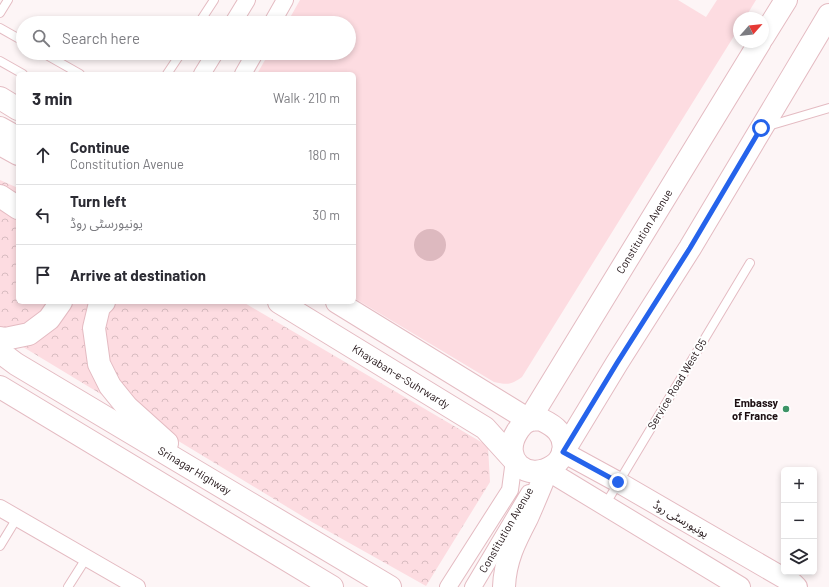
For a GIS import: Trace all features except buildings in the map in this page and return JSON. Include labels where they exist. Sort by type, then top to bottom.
[{"type":"main road","points":[[769,27],[786,0]]},
{"type":"main road","points":[[563,452],[563,443],[558,431],[540,419],[529,420],[520,426],[512,443],[514,460],[528,471],[543,471],[561,459],[563,452],[690,248],[829,15]]},
{"type":"main road","name":"Constitution Avenue","points":[[529,420],[756,48]]},
{"type":"main road","points":[[0,98],[16,107]]},
{"type":"main road","points":[[0,128],[16,137]]},
{"type":"main road","points":[[0,144],[16,153]]},
{"type":"main road","points":[[0,196],[16,207]]},
{"type":"main road","points":[[0,338],[5,339],[29,334],[49,319],[60,304]]},
{"type":"main road","points":[[102,304],[99,307],[94,328],[99,364],[110,386],[127,407],[204,476]]},
{"type":"main road","name":"Khayaban-e-Suhrwardy","points":[[282,304],[485,428],[514,460]]},
{"type":"main road","points":[[339,304],[529,420]]},
{"type":"main road","name":"Srinagar Highway","points":[[0,352],[16,364],[390,587]]},
{"type":"main road","points":[[450,406],[464,380]]},
{"type":"main road","points":[[0,387],[332,587]]},
{"type":"main road","points":[[504,587],[504,574],[512,547],[540,490],[543,471]]},
{"type":"street","points":[[237,16],[247,0]]},
{"type":"street","points":[[276,16],[285,0]]},
{"type":"street","points":[[203,72],[211,60]]},
{"type":"street","points":[[244,72],[251,60]]},
{"type":"street","name":"یونیورسٹی روڈ","points":[[563,452],[618,482],[797,587]]},
{"type":"street","name":"Constitution Avenue","points":[[448,587],[510,490],[514,460]]},
{"type":"street","points":[[543,471],[605,504],[740,587]]},
{"type":"street","name":"Constitution Avenue","points":[[473,587],[543,471]]},
{"type":"street","points":[[0,508],[137,587]]},
{"type":"lane","points":[[0,13],[8,0]]},
{"type":"lane","points":[[204,16],[214,0]]},
{"type":"lane","points":[[0,29],[16,38]]},
{"type":"lane","points":[[55,60],[76,72]]},
{"type":"lane","points":[[169,72],[177,60]]},
{"type":"lane","points":[[0,61],[19,72]]},
{"type":"lane","points":[[761,128],[829,108]]},
{"type":"lane","name":"Service Road West G5","points":[[605,504],[750,263]]},
{"type":"lane","points":[[0,546],[17,518]]},
{"type":"lane","points":[[68,587],[86,557]]},
{"type":"green space","points":[[300,0],[678,0],[706,17],[717,0],[756,0],[749,12],[733,12],[733,38],[522,377],[515,382],[506,384],[494,382],[356,299],[356,72],[258,72],[265,60],[356,60],[356,16],[291,16]]},
{"type":"green space","points":[[0,180],[16,187],[16,304],[246,304],[488,446],[490,482],[426,586],[312,522],[0,333]]},
{"type":"shaded area","points":[[427,229],[433,229],[443,236],[446,245],[445,251],[439,258],[433,261],[427,261],[417,254],[414,248],[414,242],[421,232]]},
{"type":"place","name":"Embassy of France","points":[[786,409]]},
{"type":"route","points":[[618,482],[563,452],[690,248],[761,128]]}]
